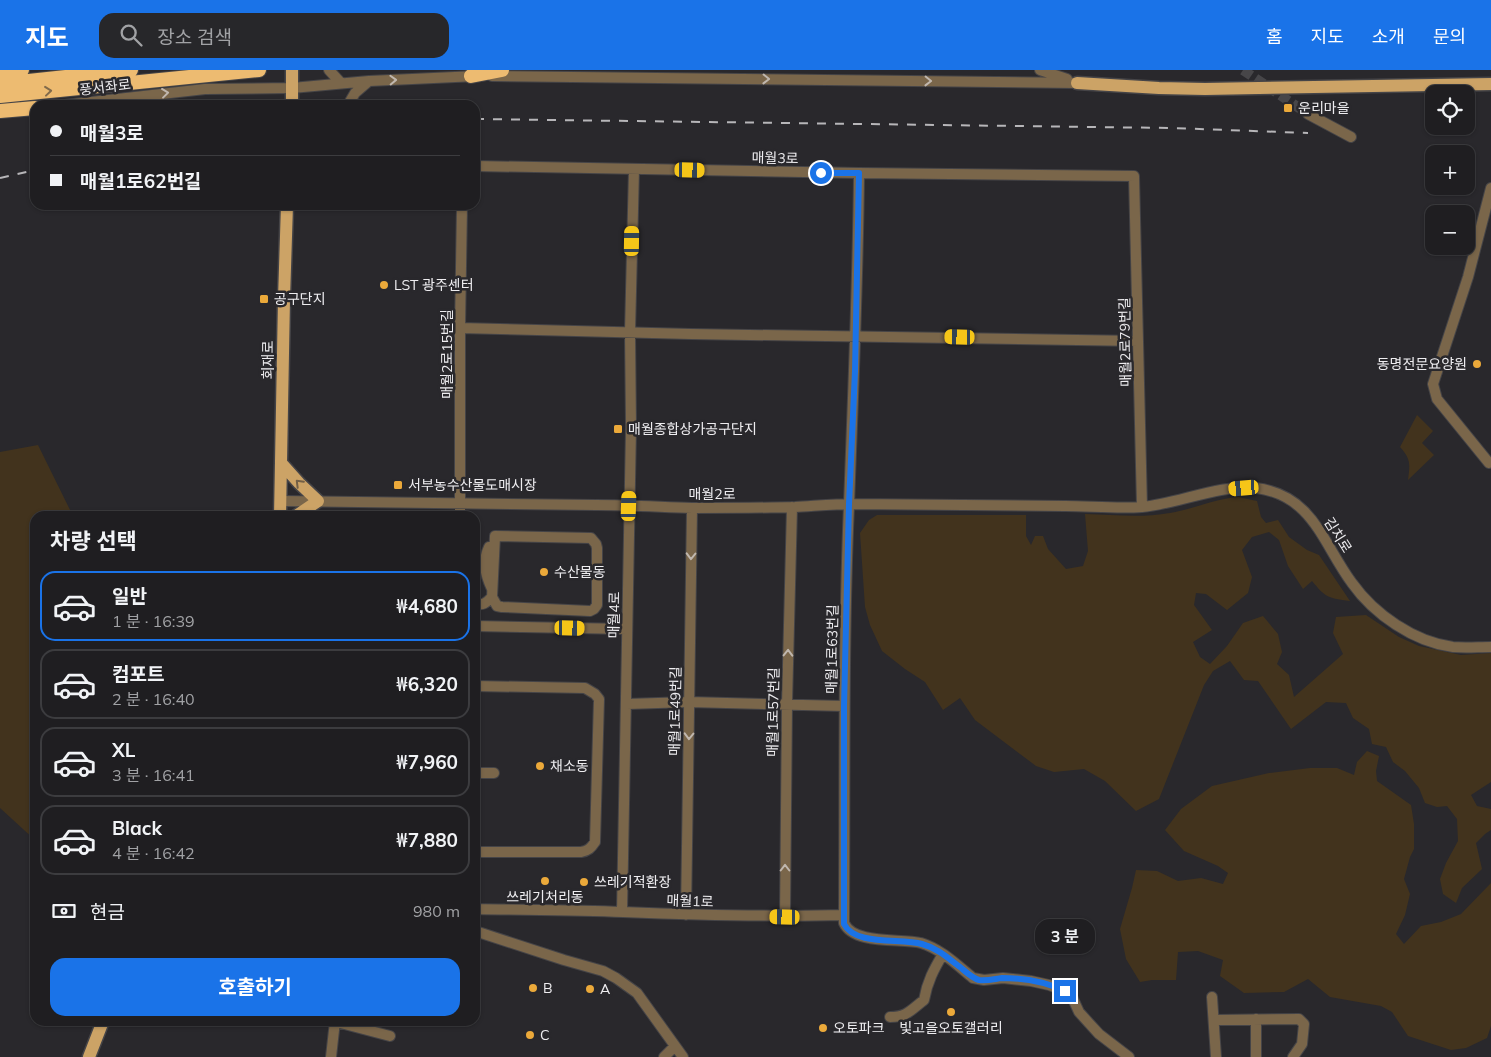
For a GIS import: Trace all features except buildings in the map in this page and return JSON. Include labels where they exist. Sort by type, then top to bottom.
[{"type":"highway","points":[[0,72],[22,70]]},
{"type":"highway","points":[[0,84],[131,70]]},
{"type":"highway","points":[[0,96],[259,70]]},
{"type":"highway","points":[[471,76],[502,70]]},
{"type":"highway","points":[[0,112],[30,109]]},
{"type":"main road","points":[[292,70],[292,100]]},
{"type":"main road","points":[[1077,83],[1205,89],[1491,84]]},
{"type":"main road","name":"회재로","points":[[281,511],[287,210]]},
{"type":"main road","points":[[282,464],[318,501],[303,511]]},
{"type":"main road","points":[[89,1057],[101,1026]]},
{"type":"street","points":[[329,70],[341,83]]},
{"type":"street","points":[[1040,70],[1077,83]]},
{"type":"street","name":"풍서좌로","points":[[109,100],[205,89],[292,88],[368,81],[471,76],[1077,83]]},
{"type":"street","points":[[351,100],[355,93],[368,81]]},
{"type":"street","points":[[1308,114],[1351,137]]},
{"type":"street","name":"매월3로","points":[[480,166],[1134,176]]},
{"type":"street","name":"매월4로","points":[[622,912],[627,704],[631,428],[630,332],[634,169]]},
{"type":"street","name":"매월1로63번길","points":[[844,915],[844,706],[859,173]]},
{"type":"street","name":"매월2로79번길","points":[[1134,176],[1142,507]]},
{"type":"street","points":[[1489,463],[1436,399],[1433,384],[1468,277],[1491,188]]},
{"type":"street","name":"매월2로15번길","points":[[460,511],[462,210]]},
{"type":"street","points":[[460,328],[1138,341]]},
{"type":"street","name":"김치로","points":[[1142,507],[1227,489],[1256,488],[1274,492],[1309,515],[1353,584],[1388,619],[1412,633],[1436,643],[1463,648],[1491,647]]},
{"type":"street","name":"매월2로","points":[[282,501],[692,508],[792,507],[849,504],[1142,507]]},
{"type":"street","name":"매월1로57번길","points":[[785,917],[787,704],[792,507]]},
{"type":"street","name":"매월1로49번길","points":[[686,915],[692,508]]},
{"type":"street","points":[[480,604],[486,603],[493,594],[495,536],[591,538],[597,548],[597,605],[590,611],[502,608],[497,606],[493,594],[484,574],[486,554],[489,547]]},
{"type":"street","points":[[590,611],[590,628]]},
{"type":"street","points":[[480,626],[627,629]]},
{"type":"street","points":[[480,686],[585,688],[599,698],[595,842],[592,848],[581,852],[480,852]]},
{"type":"street","points":[[627,704],[689,702],[844,706]]},
{"type":"street","points":[[480,773],[494,773]]},
{"type":"street","name":"매월1로","points":[[480,909],[785,917],[844,915]]},
{"type":"street","points":[[844,915],[846,928],[857,935],[864,938],[923,944],[943,954],[973,978],[984,980],[1003,978],[1031,981],[1065,991],[1073,999],[1079,1012],[1099,1034],[1129,1057]]},
{"type":"street","points":[[480,933],[603,971],[616,978],[637,993],[683,1057]]},
{"type":"street","points":[[890,1017],[906,1015],[924,1000],[926,986],[943,954]]},
{"type":"street","points":[[1212,997],[1216,1057]]},
{"type":"street","points":[[1256,1019],[1256,1057]]},
{"type":"street","points":[[1214,1020],[1299,1019],[1304,1024],[1302,1044],[1293,1057]]},
{"type":"street","points":[[331,1057],[334,1026]]},
{"type":"street","points":[[350,1026],[390,1036]]},
{"type":"street","points":[[664,1057],[676,1046]]},
{"type":"shaded area","points":[[1417,415],[1433,431],[1422,443],[1434,455],[1408,480],[1409,462],[1400,447]]},
{"type":"shaded area","points":[[38,445],[71,511],[30,511],[30,835],[0,808],[0,452]]},
{"type":"shaded area","points":[[1238,497],[1257,501],[1261,517],[1266,523],[1278,520],[1289,537],[1307,550],[1319,555],[1350,601],[1328,596],[1312,581],[1303,589],[1288,566],[1279,540],[1269,532],[1252,537],[1242,550],[1252,577],[1248,593],[1227,610],[1206,594],[1196,593],[1194,605],[1212,630],[1193,642],[1200,657],[1210,664],[1227,646],[1243,623],[1263,616],[1278,634],[1282,652],[1277,664],[1289,675],[1294,697],[1343,654],[1333,633],[1336,617],[1366,615],[1399,637],[1419,646],[1461,655],[1491,653],[1491,782],[1471,795],[1477,806],[1491,809],[1491,830],[1476,843],[1482,869],[1462,888],[1456,903],[1443,894],[1440,879],[1458,841],[1457,819],[1447,806],[1437,807],[1425,803],[1419,788],[1405,771],[1393,762],[1386,747],[1372,744],[1369,729],[1353,718],[1346,703],[1326,702],[1291,729],[1258,681],[1244,680],[1230,661],[1213,671],[1204,685],[1159,799],[1136,811],[1105,781],[1084,769],[1054,772],[1036,766],[975,720],[960,698],[943,710],[925,682],[882,651],[870,625],[865,607],[860,533],[869,520],[877,515],[1026,515],[1026,536],[1031,545],[1035,536],[1043,536],[1048,549],[1066,569],[1083,566],[1088,551],[1085,514],[1159,515]]},
{"type":"shaded area","points":[[1367,751],[1379,756],[1376,771],[1377,781],[1411,805],[1414,824],[1414,849],[1404,879],[1410,894],[1405,915],[1396,934],[1404,944],[1421,926],[1441,922],[1461,914],[1491,883],[1491,1026],[1487,1038],[1466,1048],[1451,1050],[1408,1036],[1392,1012],[1381,1006],[1330,997],[1308,979],[1284,992],[1244,993],[1220,976],[1223,960],[1198,951],[1178,952],[1176,980],[1140,982],[1126,959],[1120,929],[1136,870],[1157,871],[1178,881],[1201,878],[1223,884],[1228,873],[1218,866],[1184,851],[1165,830],[1181,809],[1212,786],[1269,773],[1310,768],[1337,768],[1354,775],[1357,762]]},
{"type":"tunnel","points":[[1243,70],[1308,114]]},
{"type":"railway","points":[[480,119],[1171,128],[1308,133]]},
{"type":"railway","points":[[0,178],[30,171]]},
{"type":"place","name":"운리마을","points":[[1288,108]]},
{"type":"place","name":"LST 광주센터","points":[[384,285]]},
{"type":"place","name":"공구단지","points":[[264,299]]},
{"type":"place","name":"동명전문요양원","points":[[1477,364]]},
{"type":"place","name":"매월종합상가공구단지","points":[[618,429]]},
{"type":"place","name":"서부농수산물도매시장","points":[[398,485]]},
{"type":"place","name":"수산물동","points":[[544,572]]},
{"type":"place","name":"채소동","points":[[540,766]]},
{"type":"place","name":"쓰레기처리동","points":[[545,881]]},
{"type":"place","name":"쓰레기적환장","points":[[584,882]]},
{"type":"place","name":"B","points":[[533,988]]},
{"type":"place","name":"A","points":[[590,989]]},
{"type":"place","name":"빛고을오토갤러리","points":[[951,1012]]},
{"type":"place","name":"오토파크","points":[[823,1028]]},
{"type":"place","name":"C","points":[[530,1035]]},
{"type":"route","points":[[821,173],[859,173],[855,371],[849,504],[844,706],[844,924],[849,931],[864,938],[912,942],[934,948],[978,980],[1003,978],[1031,981],[1065,991]]}]
